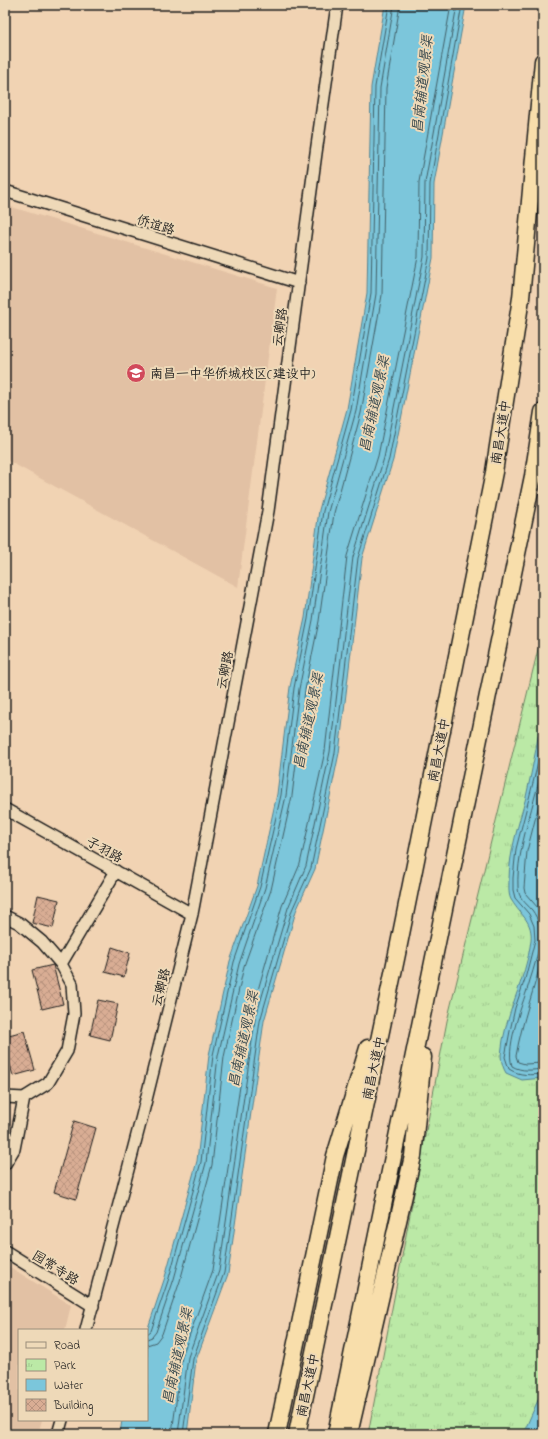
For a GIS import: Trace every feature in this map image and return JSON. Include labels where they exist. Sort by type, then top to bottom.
[{"type":"highway","name":"南昌大道中","points":[[297,1434],[398,949],[495,464],[521,298],[543,61]]},
{"type":"highway","points":[[336,1434],[533,476],[543,412]]},
{"type":"highway","points":[[277,1434],[335,1156],[398,949]]},
{"type":"highway","points":[[349,1434],[413,1156],[433,966]]},
{"type":"highway","points":[[274,1434],[283,1407]]},
{"type":"street","name":"云卿路","points":[[86,1329],[192,914],[268,511],[337,5]]},
{"type":"street","name":"侨谊路","points":[[5,191],[299,283]]},
{"type":"street","name":"子羽路","points":[[5,808],[192,914]]},
{"type":"street","points":[[61,964],[116,871]]},
{"type":"street","points":[[5,916],[20,923],[42,942],[61,964],[72,984],[74,1014],[67,1051],[48,1083],[24,1098],[5,1097]]},
{"type":"street","points":[[5,1164],[14,1149],[24,1098]]},
{"type":"street","name":"园常寺路","points":[[5,1251],[93,1306]]},
{"type":"street","points":[[58,1434],[62,1421]]},
{"type":"shaded area","name":"南昌一中华侨城校区(建设中)","points":[[5,205],[277,288],[238,587],[5,459]]},
{"type":"shaded area","points":[[5,1264],[71,1305],[65,1329],[18,1329],[18,1421],[42,1421],[38,1434],[5,1434]]},
{"type":"green space","points":[[543,629],[543,1434],[368,1434],[447,1021]]},
{"type":"water","name":"昌南辅道观景渠","points":[[385,5],[466,5],[434,184],[433,258],[393,460],[362,558],[339,753],[315,869],[296,911],[264,1021],[228,1274],[196,1360],[187,1434],[120,1434],[122,1421],[148,1421],[148,1329],[165,1277],[197,1161],[209,1055],[230,961],[257,886],[277,794],[290,687],[305,618],[319,510],[347,409],[367,293],[371,87]]},
{"type":"water","points":[[543,704],[543,1078],[522,1080],[506,1073],[501,1057],[506,1026],[525,970],[531,941],[530,928],[526,919],[515,906],[510,897],[509,870],[526,797],[540,728]]},
{"type":"water","points":[[543,1389],[543,1434],[523,1434]]},
{"type":"building","points":[[38,895],[59,900],[53,928],[32,923]]},
{"type":"building","points":[[112,947],[130,953],[124,977],[105,972]]},
{"type":"building","points":[[53,965],[63,1004],[42,1009],[32,970]]},
{"type":"building","points":[[98,1000],[118,1004],[110,1040],[90,1035]]},
{"type":"building","points":[[24,1031],[35,1070],[13,1076],[5,1046],[5,1036]]},
{"type":"building","points":[[74,1121],[96,1128],[76,1199],[54,1192]]},
{"type":"place","name":"南昌一中华侨城校区(建设中)","points":[[136,373]]}]
